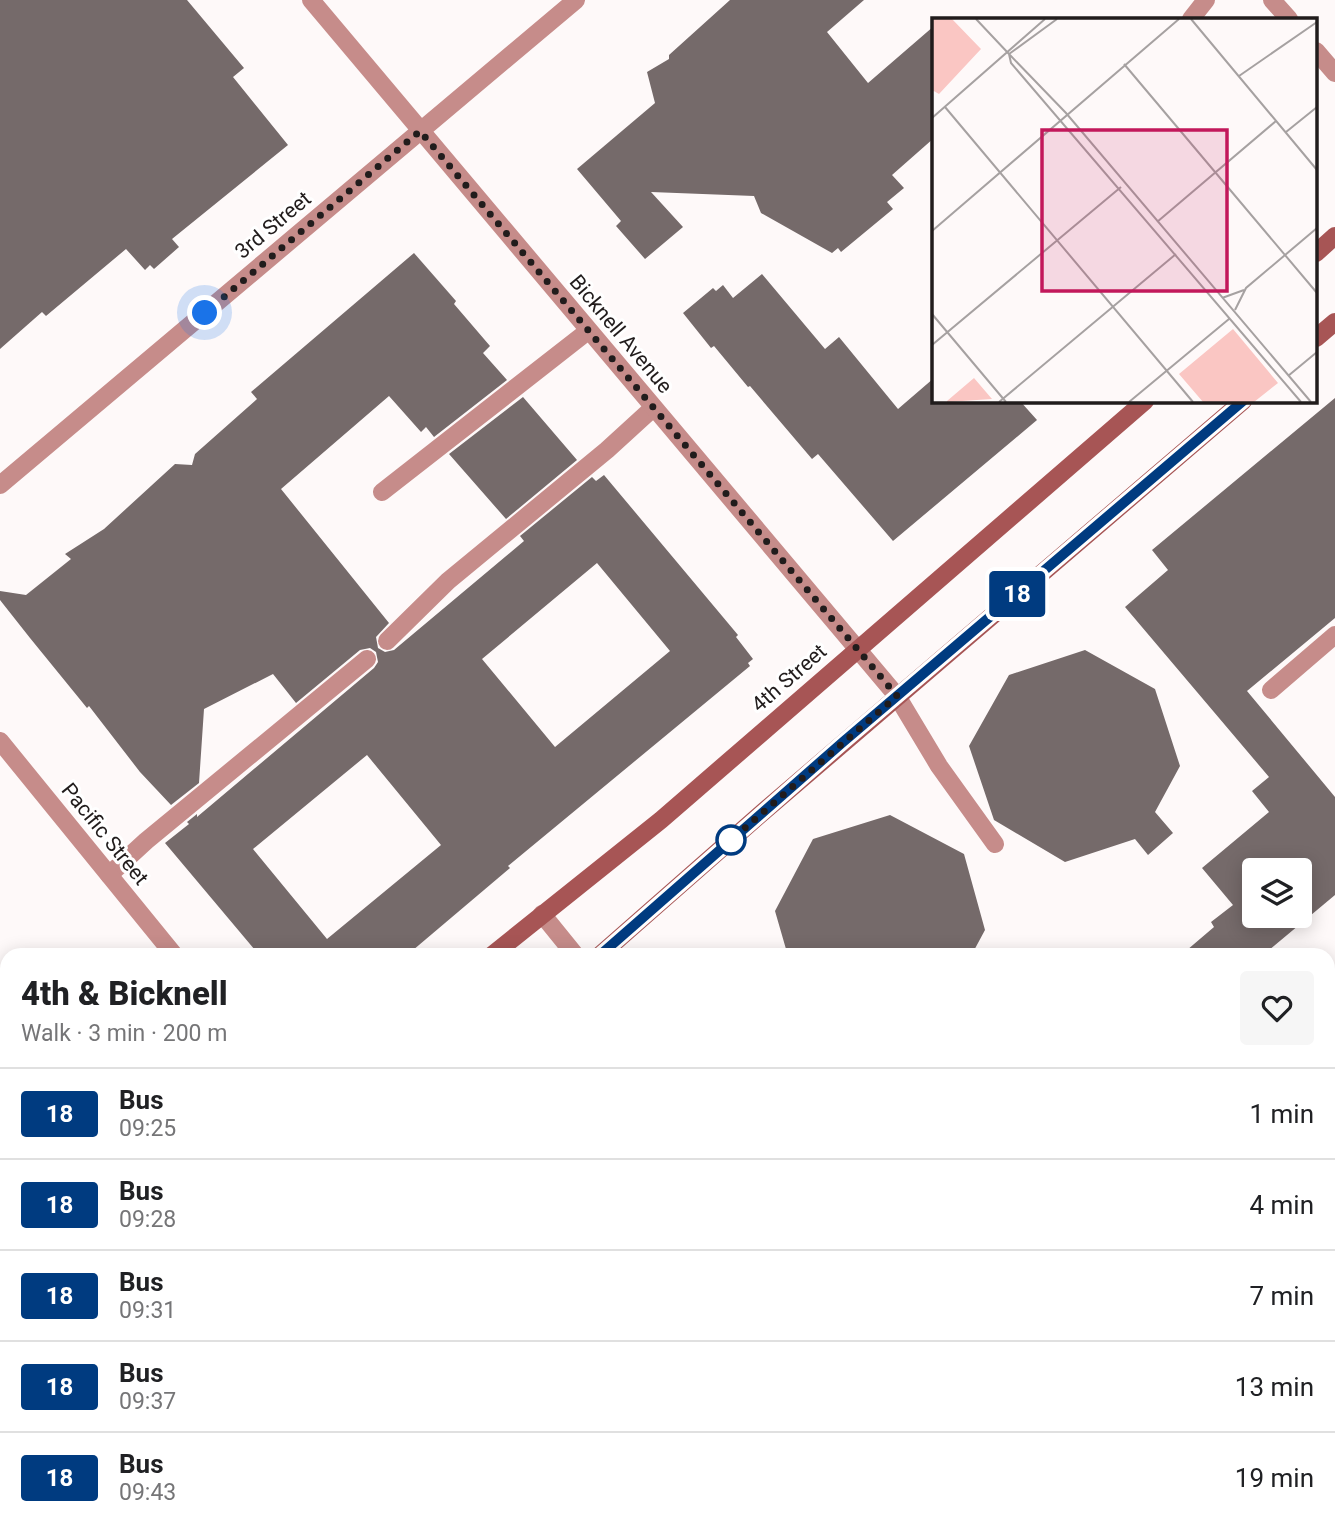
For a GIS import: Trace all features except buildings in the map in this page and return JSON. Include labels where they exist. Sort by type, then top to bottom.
[{"type":"street","name":"Bicknell Avenue","points":[[311,0],[897,696],[939,766],[995,844]]},
{"type":"street","name":"3rd Street","points":[[0,485],[576,0]]},
{"type":"street","points":[[1192,18],[1206,0]]},
{"type":"street","points":[[1272,0],[1288,18]]},
{"type":"street","points":[[1318,53],[1335,73]]},
{"type":"street","points":[[1318,251],[1335,236]]},
{"type":"street","points":[[1318,336],[1335,322]]},
{"type":"street","points":[[382,492],[588,331]]},
{"type":"street","name":"4th Street","points":[[501,948],[661,820],[1144,402]]},
{"type":"street","points":[[608,948],[897,696],[1242,402]]},
{"type":"street","points":[[387,641],[448,581],[607,450],[653,408]]},
{"type":"street","points":[[1271,690],[1335,635]]},
{"type":"street","points":[[109,875],[146,841],[368,659]]},
{"type":"street","name":"Pacific Street","points":[[0,741],[168,948]]},
{"type":"street","points":[[542,914],[570,948]]},
{"type":"bus line","name":"18","points":[[608,948],[762,811],[1242,402]]},
{"type":"route","points":[[205,313],[420,131],[897,696],[722,848],[731,840]]}]
